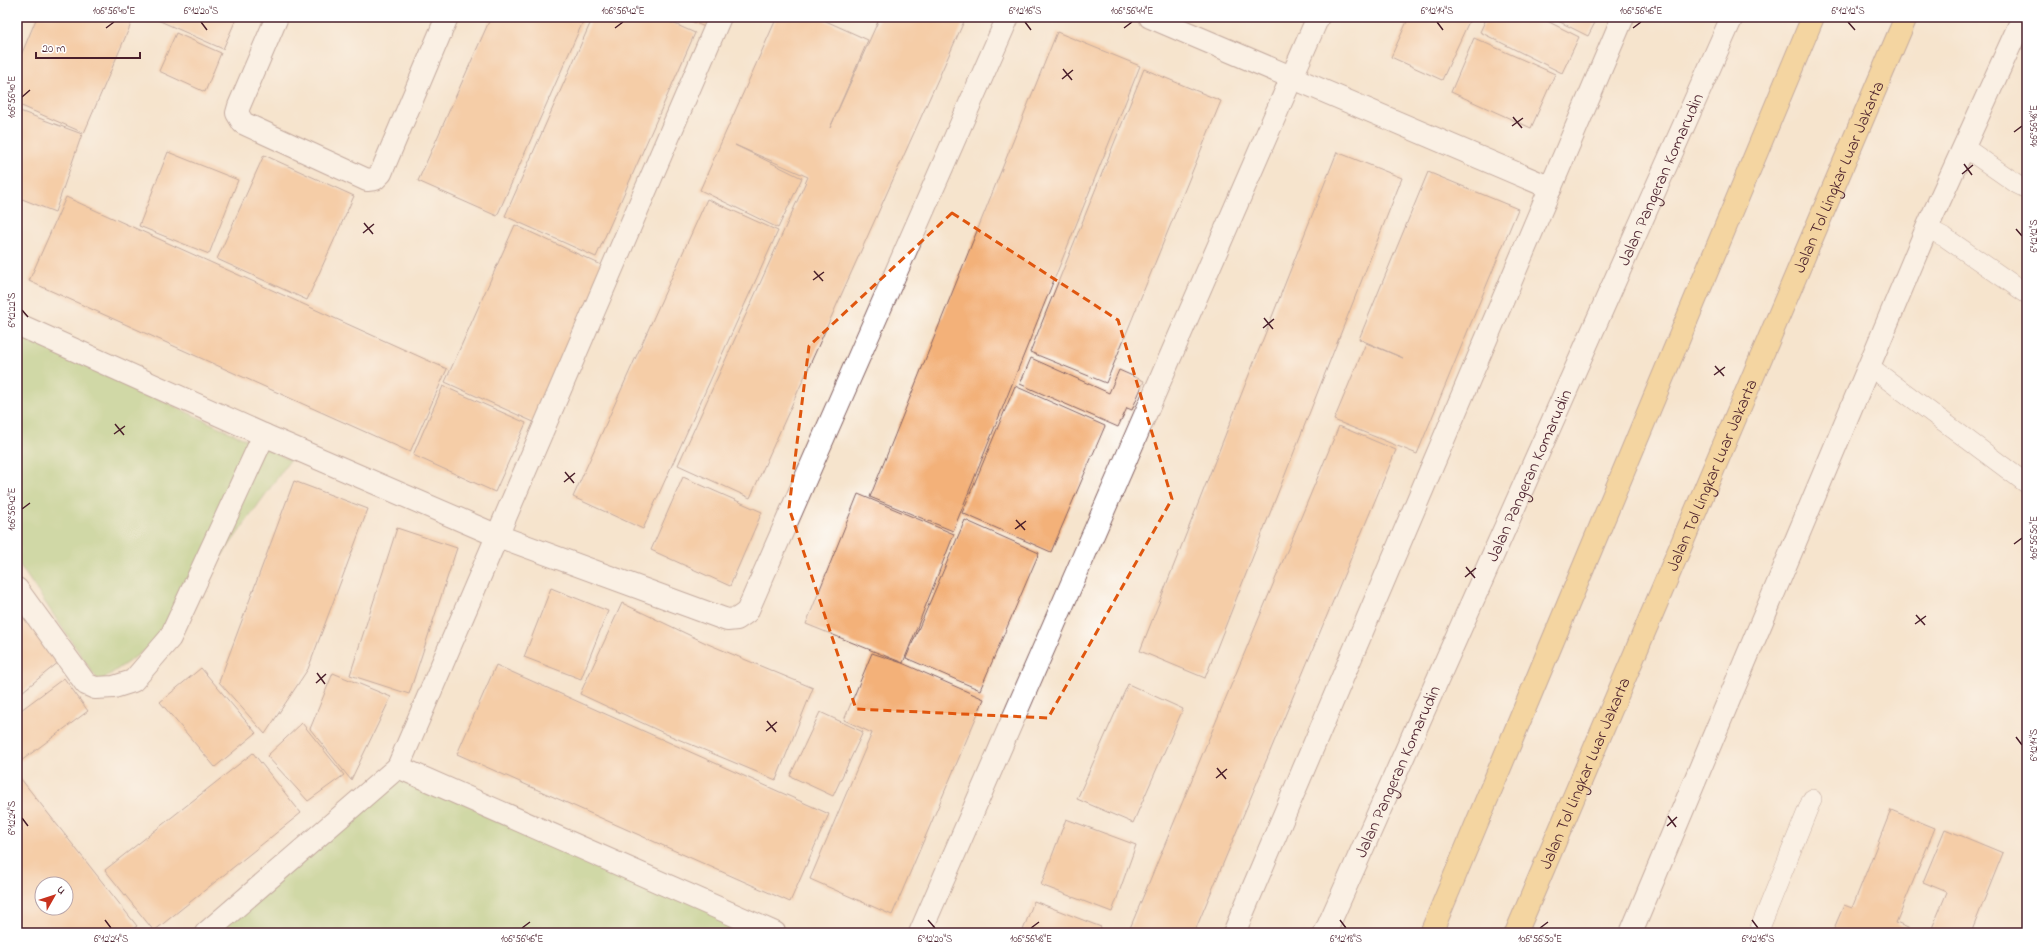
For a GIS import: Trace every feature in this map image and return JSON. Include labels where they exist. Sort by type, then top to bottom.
[{"type":"highway","points":[[1431,933],[1813,17]]},
{"type":"highway","name":"Jalan Tol Lingkar Luar Jakarta","points":[[1516,933],[1906,17]]},
{"type":"street","points":[[277,17],[239,106],[238,113],[243,123],[367,180],[375,179],[381,173],[447,17]]},
{"type":"street","points":[[206,933],[398,767],[720,17]]},
{"type":"street","points":[[17,324],[264,435],[498,536],[726,620],[737,619],[747,612],[1008,17]]},
{"type":"street","points":[[1150,17],[1551,188]]},
{"type":"street","points":[[920,933],[1293,78],[1318,17]]},
{"type":"street","points":[[1234,933],[1623,17]]},
{"type":"street","name":"Jalan Pangeran Komarudin","points":[[1325,933],[1732,17]]},
{"type":"street","points":[[1631,933],[1927,228],[2023,17]]},
{"type":"street","points":[[17,589],[86,684],[94,688],[114,687],[133,680],[170,638],[264,435]]},
{"type":"street","points":[[398,767],[775,933]]},
{"type":"lane","points":[[1964,147],[2027,189]]},
{"type":"lane","points":[[1927,228],[1946,238],[2027,294]]},
{"type":"lane","points":[[1868,366],[2027,484]]},
{"type":"lane","points":[[1758,933],[1812,799]]},
{"type":"highlighted area","points":[[952,213],[1118,320],[1172,499],[1048,718],[856,709],[789,508],[809,346]]},
{"type":"green space","points":[[17,333],[290,460],[164,637],[99,682],[17,561]]},
{"type":"green space","points":[[398,767],[775,933],[206,933]]},
{"type":"building","points":[[37,17],[134,17],[84,133],[17,104],[17,65]]},
{"type":"building","points":[[151,17],[237,17],[223,49]]},
{"type":"building","points":[[491,17],[585,17],[497,216],[418,181]]},
{"type":"building","points":[[593,17],[659,17],[695,33],[596,257],[505,216]]},
{"type":"building","points":[[682,17],[711,17],[707,28]]},
{"type":"building","points":[[777,17],[817,17],[868,40],[830,128],[880,17],[966,17],[750,498],[678,465],[808,177],[735,145],[802,178],[778,228],[700,190]]},
{"type":"building","points":[[1409,17],[1471,17],[1442,80],[1391,57]]},
{"type":"building","points":[[1487,17],[1539,17],[1579,37],[1562,73],[1480,32]]},
{"type":"building","points":[[1550,17],[1598,17],[1588,36]]},
{"type":"building","points":[[1057,32],[1140,66],[953,531],[870,497]]},
{"type":"building","points":[[176,33],[221,53],[205,92],[159,71]]},
{"type":"building","points":[[1474,38],[1555,74],[1531,128],[1451,92]]},
{"type":"building","points":[[1144,69],[1221,101],[1106,383],[1030,352]]},
{"type":"building","points":[[17,110],[82,134],[55,212],[17,197]]},
{"type":"building","points":[[168,152],[238,180],[209,254],[139,226]]},
{"type":"building","points":[[1337,152],[1402,178],[1205,678],[1140,651]]},
{"type":"building","points":[[264,155],[354,196],[307,300],[217,259]]},
{"type":"building","points":[[1428,172],[1518,209],[1417,454],[1334,420],[1366,343],[1403,358],[1359,339]]},
{"type":"building","points":[[66,197],[447,369],[410,452],[29,281]]},
{"type":"building","points":[[707,199],[778,231],[643,529],[573,497]]},
{"type":"building","points":[[515,225],[608,268],[538,424],[445,382]]},
{"type":"building","points":[[1031,358],[1109,393],[1119,370],[1144,381],[1132,410],[1127,408],[1118,427],[1020,384]]},
{"type":"building","points":[[443,386],[526,423],[495,492],[413,455]]},
{"type":"building","points":[[1015,386],[1105,426],[1051,552],[962,513]]},
{"type":"building","points":[[1339,426],[1396,450],[1364,527],[1194,933],[1128,933]]},
{"type":"building","points":[[683,477],[762,512],[730,586],[651,550]]},
{"type":"building","points":[[294,481],[368,509],[308,669],[265,734],[219,682]]},
{"type":"building","points":[[858,494],[954,534],[903,663],[806,624]]},
{"type":"building","points":[[965,520],[1039,553],[980,690],[906,658]]},
{"type":"building","points":[[397,528],[457,548],[409,694],[350,675]]},
{"type":"building","points":[[551,588],[608,611],[581,679],[524,657]]},
{"type":"building","points":[[17,598],[65,657],[17,696]]},
{"type":"building","points":[[622,603],[708,644],[813,688],[776,780],[666,734],[580,694]]},
{"type":"building","points":[[872,653],[902,663],[984,699],[892,915],[810,879],[872,733],[844,720]]},
{"type":"building","points":[[496,665],[829,814],[790,902],[457,754]]},
{"type":"building","points":[[201,668],[256,733],[215,767],[160,702]]},
{"type":"building","points":[[333,673],[391,697],[351,780],[310,729]]},
{"type":"building","points":[[64,678],[88,711],[21,761],[17,756],[17,713]]},
{"type":"building","points":[[1128,684],[1183,709],[1133,823],[1077,799]]},
{"type":"building","points":[[820,712],[863,732],[833,796],[790,776]]},
{"type":"building","points":[[302,723],[344,775],[308,801],[267,756]]},
{"type":"building","points":[[253,753],[301,813],[154,931],[105,870]]},
{"type":"building","points":[[17,774],[137,926],[128,933],[26,933],[17,922]]},
{"type":"building","points":[[1891,810],[1935,828],[1896,923],[1920,933],[1832,933],[1844,905],[1852,908]]},
{"type":"building","points":[[1066,819],[1136,845],[1112,912],[1041,885]]},
{"type":"building","points":[[1945,829],[2003,853],[1971,933],[1930,933],[1947,892],[1923,882]]},
{"type":"building","points":[[1034,901],[1101,927],[1099,933],[1022,933]]}]
